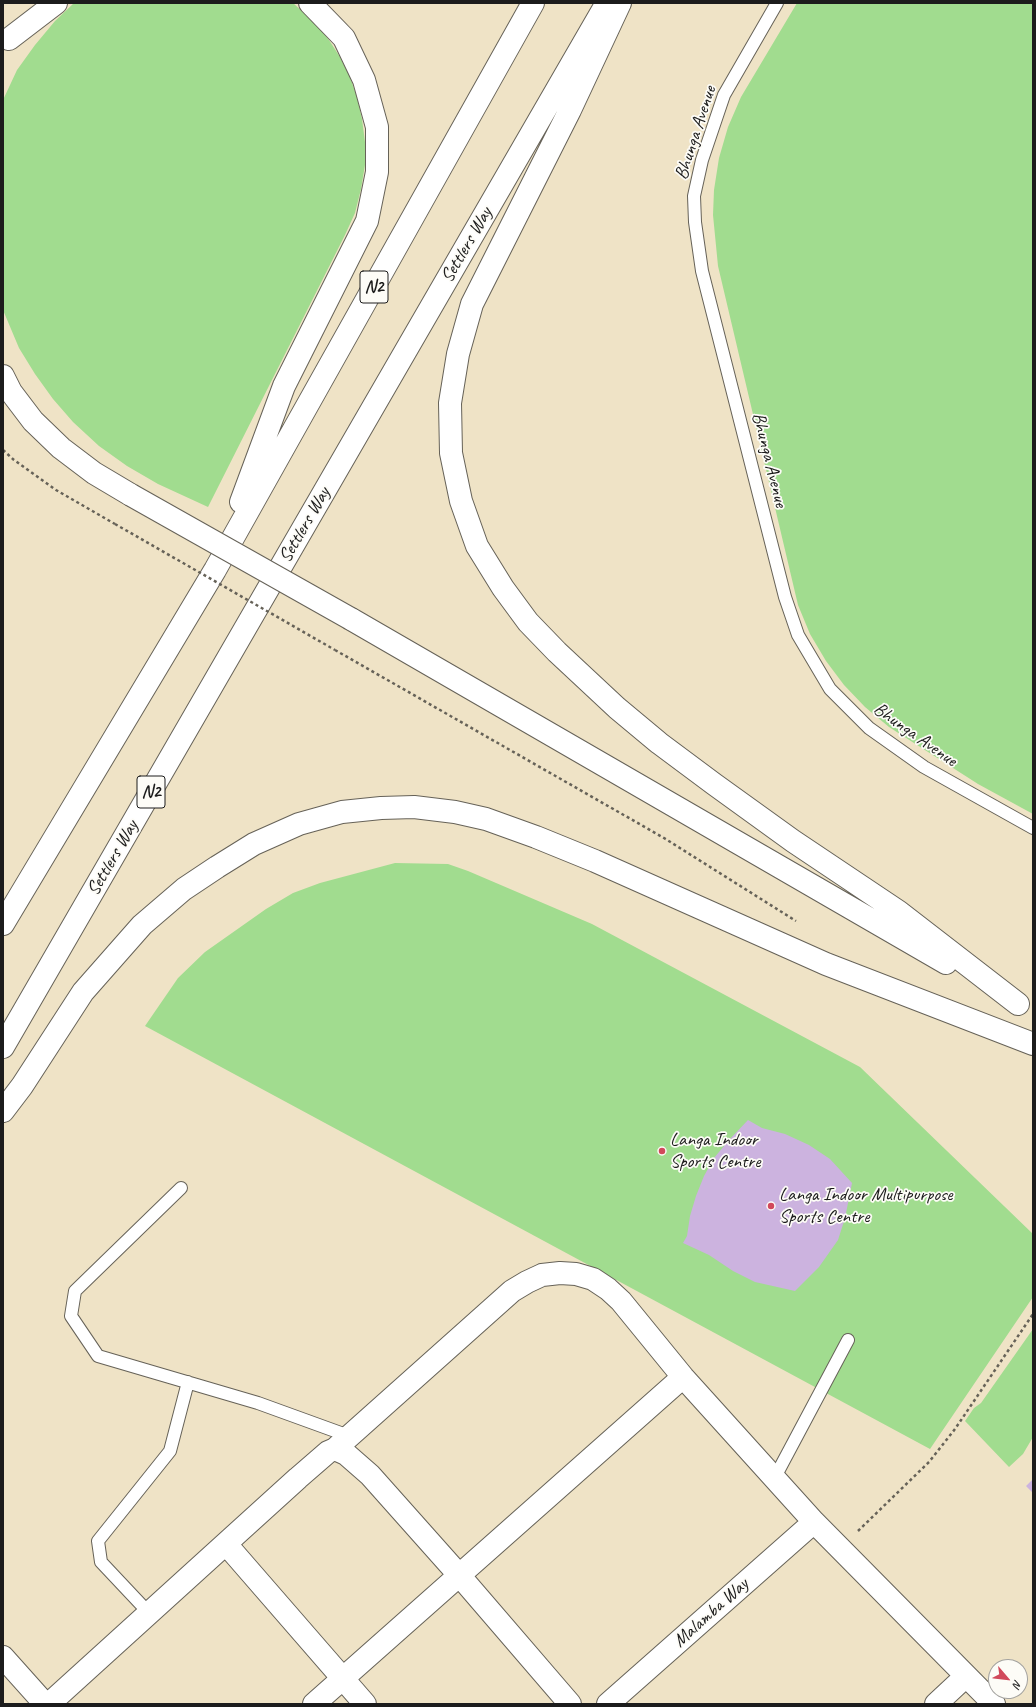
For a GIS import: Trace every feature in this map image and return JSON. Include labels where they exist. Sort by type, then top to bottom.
[{"type":"main road","points":[[6,46],[37,3]]},
{"type":"main road","points":[[6,46],[56,3]]},
{"type":"main road","points":[[215,570],[284,386],[367,221],[377,172],[377,127],[364,80],[344,38],[310,3]]},
{"type":"main road","name":"N2","points":[[3,924],[215,570],[533,3]]},
{"type":"main road","name":"Settlers Way","points":[[3,1047],[606,3]]},
{"type":"main road","points":[[620,3],[570,110],[472,304],[458,354],[450,403],[451,453],[461,501],[477,546],[503,588],[528,622],[557,652],[623,713],[659,743],[714,784],[793,841],[899,912],[1026,1008]]},
{"type":"main road","points":[[3,376],[11,392],[34,421],[62,448],[94,473],[1026,1008]]},
{"type":"main road","points":[[3,1111],[22,1086],[83,992],[142,925],[184,889],[254,844],[299,824],[342,812],[380,808],[414,807],[455,812],[486,819],[522,832],[595,861],[826,964],[1033,1044]]},
{"type":"main road","points":[[49,1704],[318,1460],[342,1443],[512,1292],[527,1282],[542,1275],[560,1273],[576,1274],[593,1279],[608,1289],[621,1301],[683,1377],[814,1522],[994,1704]]},
{"type":"main road","points":[[314,1704],[683,1377]]},
{"type":"main road","points":[[342,1443],[346,1454],[370,1475],[459,1575],[570,1704]]},
{"type":"main road","name":"Malamba Way","points":[[608,1704],[814,1522]]},
{"type":"main road","points":[[226,1544],[365,1704]]},
{"type":"main road","points":[[3,1657],[45,1704]]},
{"type":"main road","points":[[936,1704],[966,1676]]},
{"type":"lane","name":"Bhunga Avenue","points":[[777,3],[724,95],[702,160],[694,196],[702,271],[784,597],[798,635],[830,689],[870,728],[924,767],[1033,828]]},
{"type":"lane","points":[[181,1188],[75,1291],[71,1316],[98,1356],[258,1403],[342,1443]]},
{"type":"lane","points":[[774,1478],[848,1340]]},
{"type":"lane","points":[[149,1613],[101,1562],[98,1541],[170,1451],[188,1382]]},
{"type":"path","points":[[3,450],[14,460],[56,490],[664,838],[801,924]]},
{"type":"path","points":[[840,1548],[929,1462],[955,1429],[1033,1314]]},
{"type":"green space","points":[[74,3],[293,3],[315,23],[329,40],[350,77],[357,97],[365,142],[365,165],[355,213],[208,507],[158,484],[127,466],[99,446],[73,422],[53,399],[35,374],[19,348],[3,310],[3,100],[17,70],[35,45],[55,21]]},
{"type":"green space","points":[[797,3],[1033,3],[1033,814],[978,784],[889,727],[865,707],[844,685],[826,661],[810,634],[798,605],[718,266],[713,215],[714,190],[719,158],[728,127],[741,97]]},
{"type":"green space","name":"Langa Indoor Sports Centre","points":[[395,863],[448,864],[468,871],[592,924],[860,1067],[1033,1234],[1033,1297],[930,1449],[145,1026],[178,978],[205,952],[266,909],[293,893],[320,883]]},
{"type":"green space","points":[[1033,1329],[1033,1437],[1023,1454],[1009,1467],[965,1421],[974,1408],[981,1403]]},
{"type":"building","name":"Langa Indoor Multipurpose Sports Centre","points":[[748,1120],[762,1128],[785,1134],[809,1145],[830,1159],[852,1183],[845,1218],[838,1240],[819,1267],[795,1291],[755,1282],[733,1271],[709,1255],[683,1243],[687,1236],[690,1216],[704,1176],[714,1158]]},
{"type":"building","points":[[1033,1479],[1033,1493],[1026,1486]]},
{"type":"place","name":"Langa Indoor Sports Centre","points":[[662,1151]]},
{"type":"place","name":"Langa Indoor Multipurpose Sports Centre","points":[[771,1206]]}]
